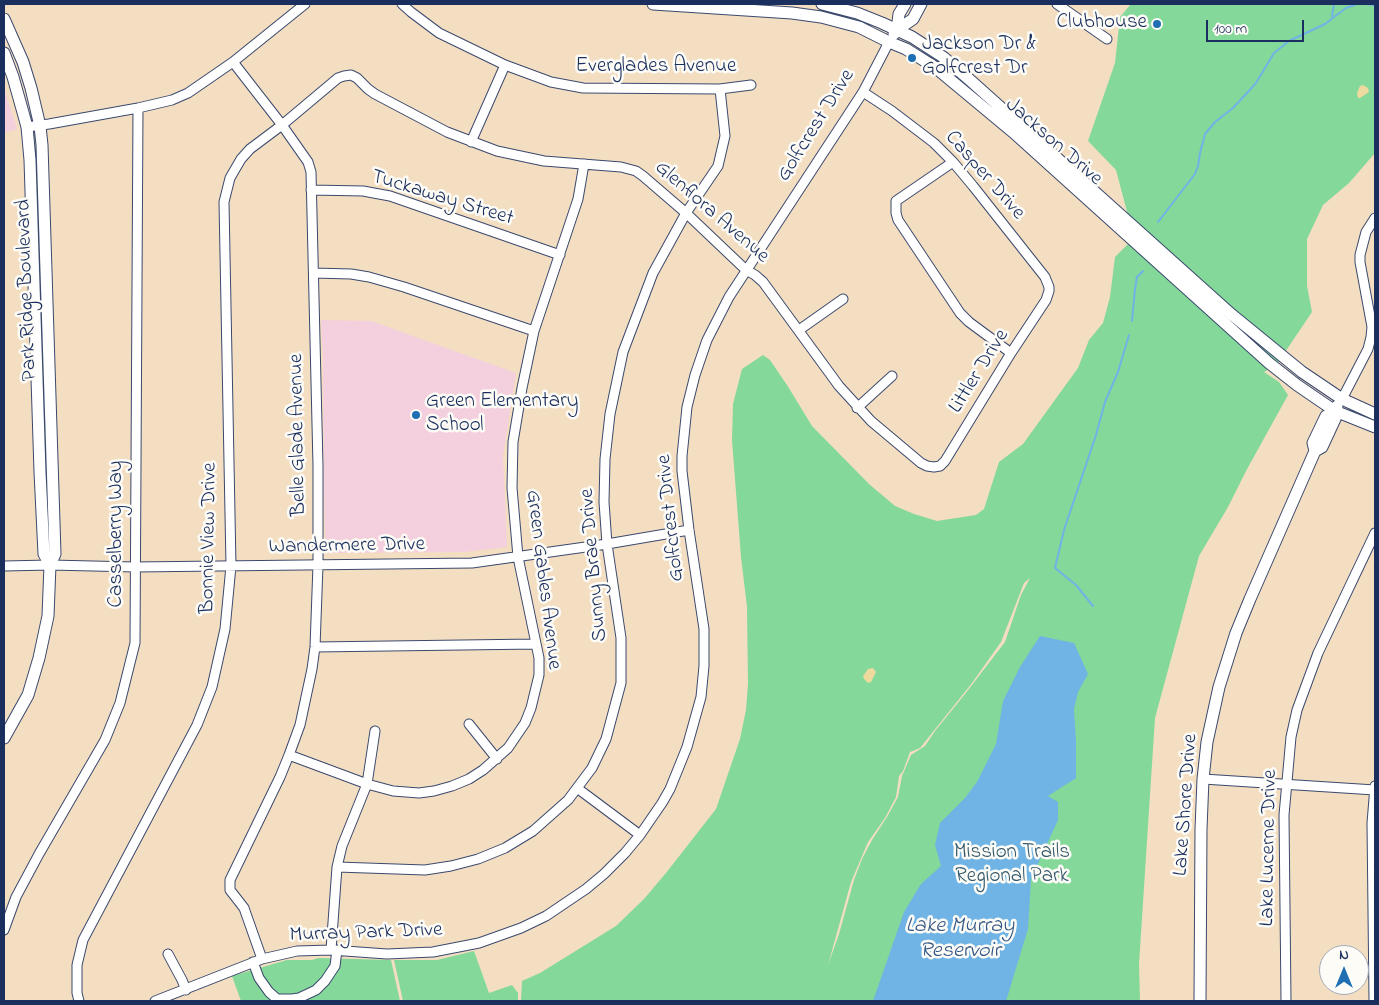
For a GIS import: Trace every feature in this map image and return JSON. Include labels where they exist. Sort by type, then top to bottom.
[{"type":"main road","name":"Jackson Drive","points":[[653,4],[792,13],[821,17],[859,27],[906,49],[936,68],[1014,132],[1269,362],[1297,385],[1335,411],[1375,427]]},
{"type":"main road","name":"Jackson Drive","points":[[822,4],[857,13],[897,30],[912,37],[950,63],[1232,314],[1302,372],[1342,399],[1375,414]]},
{"type":"main road","name":"Golfcrest Drive","points":[[897,30],[899,14],[905,4]]},
{"type":"main road","name":"Golfcrest Drive","points":[[889,42],[897,30],[913,19],[921,4]]},
{"type":"main road","name":"Park Ridge Boulevard","points":[[4,19],[23,62],[40,126],[55,554],[50,566],[48,616],[39,658],[28,695],[4,738]]},
{"type":"main road","name":"Park Ridge Boulevard","points":[[4,53],[27,127],[32,194],[43,538],[44,554],[50,566]]},
{"type":"main road","name":"Lake Shore Drive","points":[[1200,1001],[1200,829],[1203,779],[1207,742],[1219,687],[1236,633],[1315,451],[1322,447],[1335,419],[1335,411],[1342,399]]},
{"type":"street","points":[[27,127],[138,108],[172,100],[188,93],[233,62],[305,4]]},
{"type":"street","name":"Everglades Avenue","points":[[402,4],[439,33],[505,65],[550,82],[583,88],[720,89],[750,85]]},
{"type":"street","points":[[1057,4],[1107,39]]},
{"type":"street","name":"Golfcrest Drive","points":[[640,835],[670,789],[688,748],[701,697],[704,666],[704,629],[682,471],[688,407],[695,375],[707,340],[729,297],[863,92],[889,42]]},
{"type":"street","name":"Belle Glade Avenue","points":[[233,62],[282,124],[308,162],[311,172],[318,565],[315,647],[300,725],[280,777],[230,880],[230,890],[244,908],[263,985],[277,1000]]},
{"type":"street","points":[[471,142],[505,65]]},
{"type":"street","name":"Glenflora Avenue","points":[[282,124],[338,78],[351,75],[375,94],[447,132],[497,151],[544,161],[621,167],[636,171],[686,213],[746,270],[763,282],[857,408],[921,463]]},
{"type":"street","name":"Sunny Brae Drive","points":[[337,867],[425,870],[478,859],[505,848],[533,831],[568,800],[592,768],[606,739],[621,682],[621,638],[607,544],[604,502],[605,459],[610,414],[623,352],[653,272],[686,213],[718,166],[724,136],[720,89]]},
{"type":"street","name":"Casper Drive","points":[[863,92],[934,143],[953,162],[1045,277]]},
{"type":"street","name":"Casselberry Way","points":[[4,930],[16,897],[105,740],[120,703],[135,643],[138,108]]},
{"type":"street","name":"Bonnie View Drive","points":[[79,1001],[77,993],[77,965],[83,940],[197,725],[212,687],[225,629],[231,566],[224,202],[230,178],[241,159],[250,149],[282,124]]},
{"type":"street","points":[[953,162],[896,201],[898,220],[960,313],[969,322],[1010,352]]},
{"type":"street","name":"Green Gables Avenue","points":[[289,755],[367,784],[393,791],[419,793],[452,786],[469,779],[483,770],[508,748],[525,723],[531,708],[539,675],[539,658],[518,557],[512,488],[513,442],[534,330],[578,199],[584,164]]},
{"type":"street","name":"Tuckaway Street","points":[[311,190],[355,190],[390,196],[560,255]]},
{"type":"street","name":"Lake Shore Drive","points":[[1342,399],[1368,349],[1371,337],[1372,328],[1360,254],[1366,232],[1375,218]]},
{"type":"street","points":[[314,274],[369,276],[534,330]]},
{"type":"street","name":"Littler Drive","points":[[921,463],[934,467],[940,466],[945,461],[1010,352],[1032,323],[1046,300],[1049,287],[1045,277]]},
{"type":"street","points":[[799,330],[843,299]]},
{"type":"street","points":[[857,408],[892,376]]},
{"type":"street","name":"Wandermere Drive","points":[[4,566],[135,567],[472,563],[607,544],[689,530]]},
{"type":"street","name":"Lake Lucerne Drive","points":[[1286,1001],[1284,815],[1291,737],[1297,710],[1318,653],[1375,533]]},
{"type":"street","points":[[315,647],[536,644]]},
{"type":"street","points":[[469,724],[497,759]]},
{"type":"street","points":[[277,1000],[292,999],[316,990],[335,966],[337,867],[342,846],[367,784],[375,731]]},
{"type":"street","points":[[1203,779],[1375,789],[1372,822],[1374,1001]]},
{"type":"street","points":[[577,788],[640,835]]},
{"type":"street","name":"Murray Park Drive","points":[[155,1001],[258,960],[297,952],[334,950],[387,954],[433,952],[478,943],[521,928],[546,916],[586,890],[625,853],[640,835]]},
{"type":"street","points":[[168,954],[186,990]]},
{"type":"shaded area","points":[[4,88],[17,129],[4,133]]},
{"type":"shaded area","name":"Green Elementary School","points":[[321,320],[371,321],[516,373],[503,456],[507,547],[464,552],[326,553]]},
{"type":"green space","name":"Mission Trails Regional Park","points":[[1131,4],[1375,4],[1375,153],[1349,183],[1323,205],[1307,239],[1307,286],[1312,312],[1277,364],[1264,372],[1279,382],[1288,395],[1228,507],[1199,556],[1155,718],[1139,964],[1140,1001],[521,1001],[522,981],[540,973],[616,926],[644,899],[716,809],[740,739],[746,710],[748,684],[747,607],[741,557],[732,440],[733,404],[742,369],[763,355],[770,360],[812,426],[869,484],[895,506],[937,521],[976,515],[984,509],[999,462],[1023,444],[1078,368],[1089,340],[1103,323],[1110,297],[1115,257],[1134,238],[1116,170],[1088,141],[1115,63],[1120,17]],"holes":[[[1030,578],[1021,595],[1005,642],[925,746],[911,755],[902,776],[898,797],[862,859],[828,965],[851,882],[868,842],[885,818],[896,797],[899,776],[903,771],[910,752],[920,748],[972,683],[1001,642],[1024,583]]]},
{"type":"green space","points":[[474,951],[489,993],[512,985],[518,993],[518,1001],[403,1001],[394,960],[437,960]]},
{"type":"green space","points":[[318,958],[391,960],[400,1001],[241,1001],[232,976],[287,960],[312,960]]},
{"type":"sand","points":[[1363,85],[1368,88],[1369,92],[1358,98],[1357,93],[1360,86]]},
{"type":"sand","points":[[873,668],[876,672],[871,682],[868,683],[863,676],[868,669]]},
{"type":"water","name":"Lake Murray Reservoir","points":[[1040,636],[1074,643],[1088,674],[1078,692],[1074,709],[1076,778],[1048,796],[1058,802],[1058,820],[1031,879],[1028,929],[1006,1001],[873,1001],[904,912],[921,884],[941,866],[935,845],[940,823],[965,798],[977,782],[996,744],[1003,701],[1020,667]]},
{"type":"waterway","points":[[1332,16],[1334,4]]},
{"type":"waterway","points":[[1158,222],[1195,174],[1205,134],[1256,83],[1274,53],[1289,41],[1325,24],[1346,8],[1357,4],[1364,4]]},
{"type":"waterway","points":[[1365,4],[1375,5]]},
{"type":"waterway","points":[[1132,321],[1137,277],[1143,271]]},
{"type":"waterway","points":[[1093,606],[1076,585],[1055,568],[1064,530],[1105,402],[1118,372],[1129,335]]},
{"type":"place","name":"Clubhouse","points":[[1157,24]]},
{"type":"place","name":"Jackson Dr & Golfcrest Dr","points":[[912,58]]},
{"type":"place","name":"Green Elementary School","points":[[416,415]]}]
